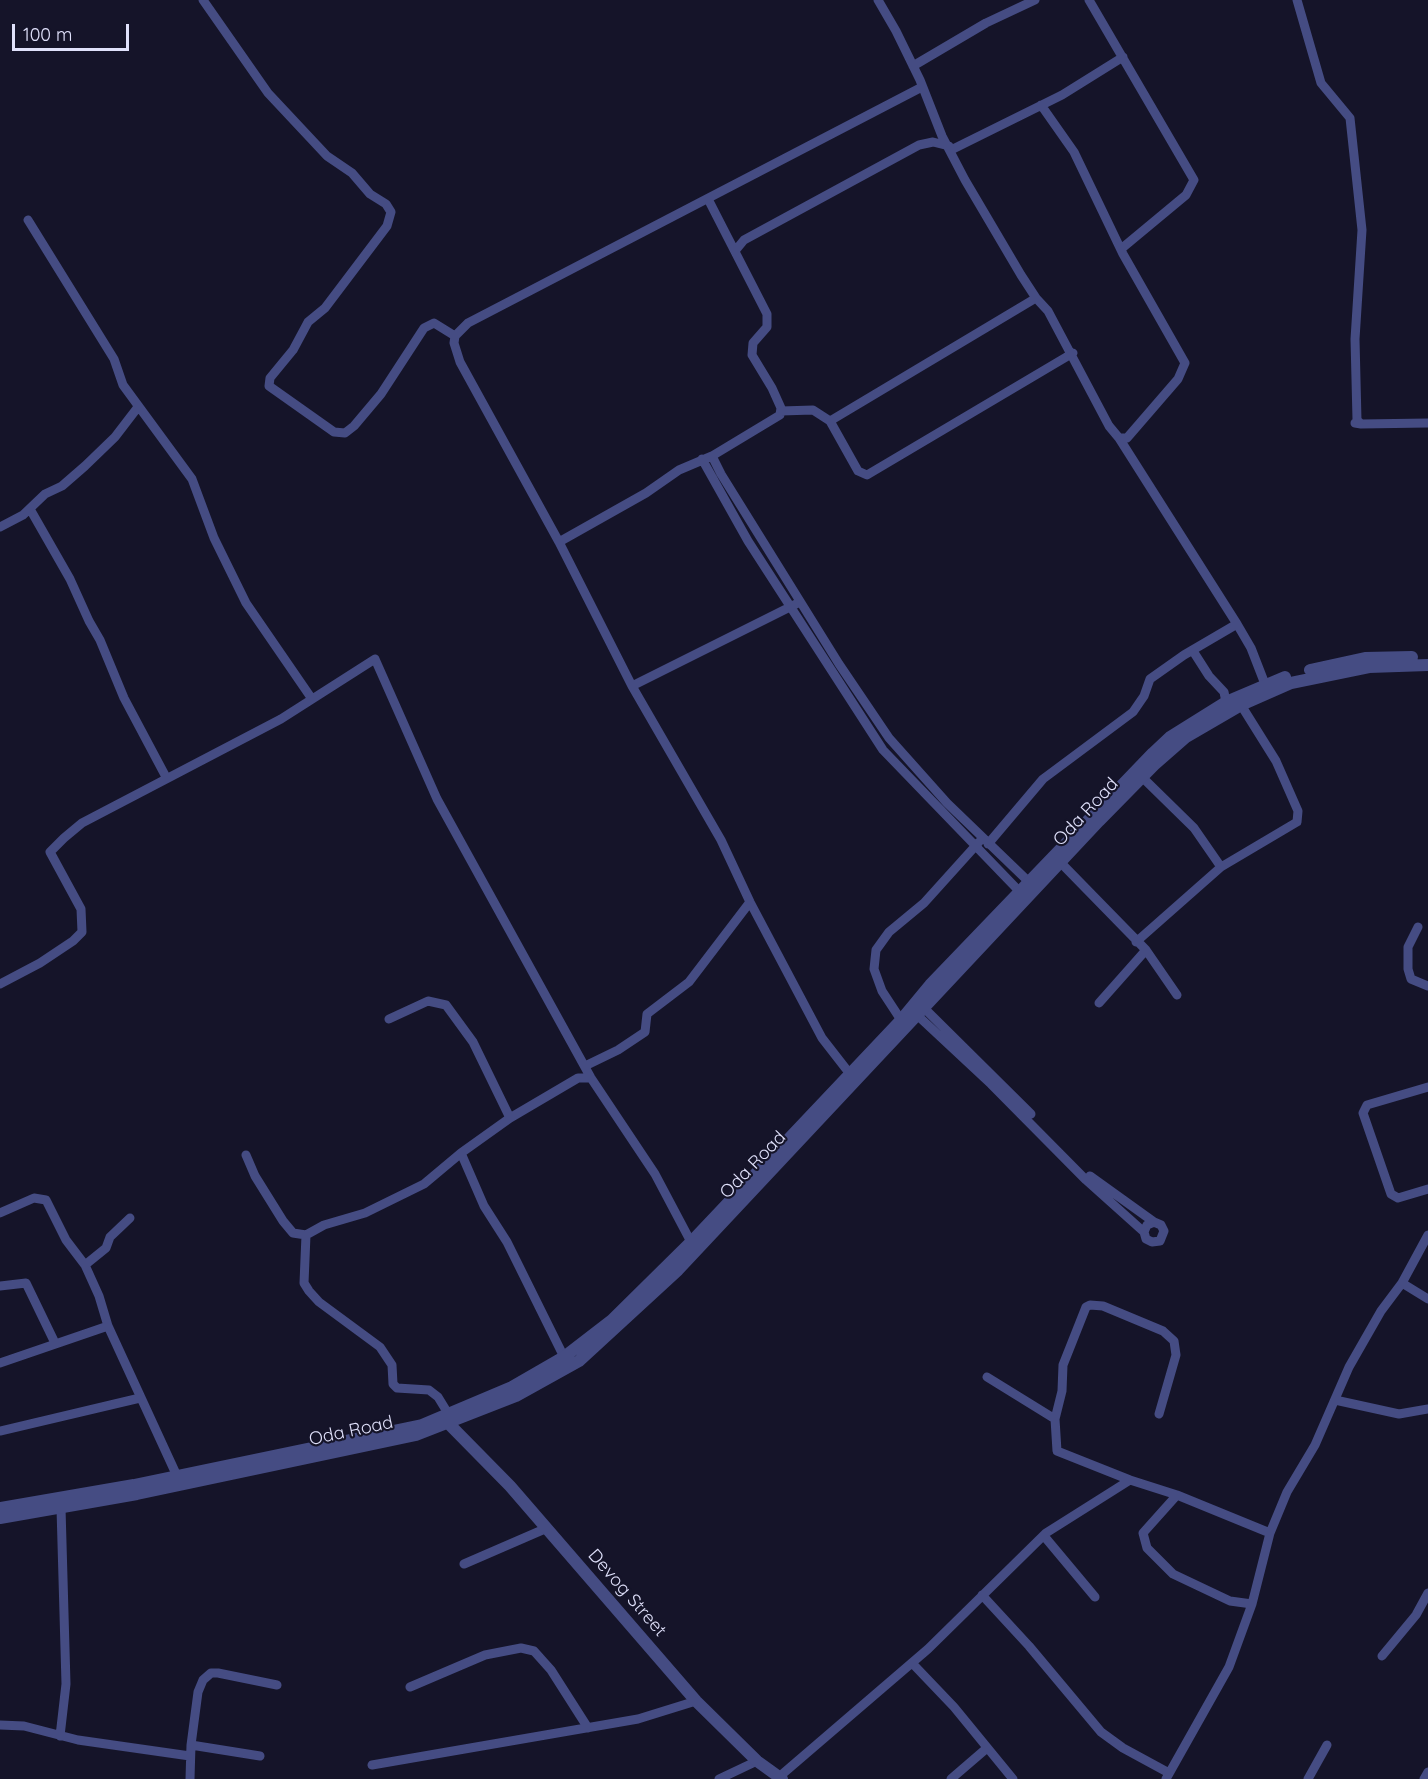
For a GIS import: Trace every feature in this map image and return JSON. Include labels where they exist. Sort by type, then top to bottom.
[{"type":"street","points":[[203,0],[268,93],[327,156],[352,173],[370,194],[386,204],[391,212],[390,223],[325,308],[308,322],[292,350],[270,378],[268,386],[334,432],[344,433],[354,426],[376,400],[424,328],[434,323],[455,336]]},
{"type":"street","points":[[878,0],[913,66],[950,148],[1036,298],[1048,311],[1073,353],[1109,426],[1119,438],[1237,624],[1251,648],[1265,684]]},
{"type":"street","points":[[913,66],[986,23],[1035,0]]},
{"type":"street","points":[[1089,0],[1193,174],[1194,182],[1186,195],[1121,249]]},
{"type":"street","points":[[1297,0],[1321,83],[1350,118],[1362,230],[1355,339],[1358,420],[1360,423],[1355,423],[1361,424],[1428,423]]},
{"type":"street","points":[[735,251],[744,240],[919,145],[933,142],[950,148],[1041,105],[1123,57]]},
{"type":"street","points":[[850,1074],[822,1038],[750,902],[721,840],[632,686],[559,542],[460,362],[455,350],[455,336],[468,323],[922,87]]},
{"type":"street","points":[[1041,105],[1074,152],[1121,249],[1185,363],[1178,380],[1130,436],[1119,438]]},
{"type":"street","points":[[708,198],[767,314],[767,327],[753,343],[753,360],[772,388],[781,411]]},
{"type":"street","points":[[28,220],[114,359],[123,385],[192,479],[214,538],[246,603],[312,699]]},
{"type":"street","points":[[830,421],[1036,298]]},
{"type":"street","points":[[781,411],[813,410],[830,421],[858,471],[867,475],[1073,353]]},
{"type":"street","points":[[0,527],[30,509],[45,494],[62,486],[85,466],[115,437],[138,407]]},
{"type":"street","points":[[559,542],[777,418],[781,411]]},
{"type":"street","points":[[712,456],[875,739],[903,774],[975,846],[1025,887]]},
{"type":"street","points":[[702,459],[748,540],[796,604],[885,733],[947,803],[986,841],[1025,887]]},
{"type":"street","points":[[30,509],[70,579],[100,640],[124,698],[166,777]]},
{"type":"street","points":[[632,686],[796,604]]},
{"type":"street","points":[[901,1020],[882,991],[874,969],[876,950],[889,932],[924,903],[975,846],[986,841],[1043,779],[1133,712],[1144,696],[1150,679],[1237,624]]},
{"type":"street","points":[[1193,651],[1209,676],[1224,692],[1226,702]]},
{"type":"street","name":"Oda Road","points":[[0,1518],[61,1508],[366,1446],[516,1396],[579,1361],[678,1270],[921,1011],[955,966],[1025,887],[1170,737],[1226,702],[1265,684],[1300,672],[1365,658],[1428,657]]},
{"type":"street","points":[[0,984],[40,963],[73,941],[82,932],[81,909],[50,852],[82,823],[106,812],[166,777],[281,719],[375,659],[437,799],[591,1078],[655,1174],[691,1242]]},
{"type":"street","name":"Oda Road","points":[[0,1508],[177,1476],[449,1419],[564,1357],[612,1320],[691,1242],[901,1020],[1062,864],[1099,821],[1186,737],[1241,705],[1291,683],[1368,667],[1428,665]]},
{"type":"street","points":[[1136,942],[1221,867],[1297,822],[1299,816],[1276,761],[1241,705]]},
{"type":"street","points":[[875,739],[885,733]]},
{"type":"street","points":[[1143,778],[1194,828],[1221,867]]},
{"type":"street","points":[[1062,864],[1146,950],[1177,995]]},
{"type":"street","points":[[585,1065],[618,1050],[645,1032],[647,1014],[689,982],[750,902]]},
{"type":"street","points":[[1418,927],[1407,947],[1408,969],[1411,979],[1428,986]]},
{"type":"street","points":[[1099,1004],[1146,950]]},
{"type":"street","points":[[389,1019],[428,1001],[446,1005],[473,1042],[510,1119]]},
{"type":"street","points":[[921,1011],[1144,1232],[1149,1241],[1160,1241],[1164,1231],[1161,1225],[1094,1180],[1072,1160]]},
{"type":"street","points":[[246,1155],[255,1176],[283,1221],[293,1233],[306,1235],[324,1225],[365,1213],[424,1184],[461,1153],[510,1119],[578,1078],[591,1078]]},
{"type":"street","points":[[1428,1087],[1367,1105],[1363,1113],[1391,1194],[1398,1198],[1428,1189]]},
{"type":"street","points":[[461,1153],[484,1206],[507,1242],[564,1357]]},
{"type":"street","points":[[0,1213],[34,1198],[46,1200],[66,1239],[85,1265],[108,1326],[177,1476]]},
{"type":"street","points":[[85,1265],[106,1248],[110,1237],[130,1218]]},
{"type":"street","points":[[1144,1232],[1147,1225],[1154,1222]]},
{"type":"street","points":[[306,1235],[304,1283],[309,1291],[319,1302],[380,1347],[392,1365],[393,1384],[397,1388],[429,1390],[438,1396],[449,1419]]},
{"type":"street","points":[[982,1596],[1029,1646],[1101,1732],[1167,1776],[1230,1667],[1252,1604],[1270,1533],[1287,1492],[1315,1445],[1335,1400],[1381,1311],[1402,1283],[1428,1235]]},
{"type":"street","points":[[0,1286],[26,1283],[55,1343]]},
{"type":"street","points":[[1402,1283],[1428,1299]]},
{"type":"street","points":[[1159,1414],[1176,1354],[1174,1341],[1163,1331],[1093,1304],[1086,1307],[1063,1365],[1062,1391],[1055,1419],[1055,1448],[1061,1455],[1178,1495],[1270,1533]]},
{"type":"street","points":[[0,1363],[108,1326]]},
{"type":"street","points":[[987,1377],[1055,1419]]},
{"type":"street","points":[[0,1431],[141,1398]]},
{"type":"street","points":[[1335,1400],[1399,1414],[1428,1409]]},
{"type":"street","name":"Devog Street","points":[[449,1419],[547,1528],[696,1701],[771,1773]]},
{"type":"street","points":[[719,1779],[771,1773],[912,1663],[1044,1536],[1130,1480]]},
{"type":"street","points":[[1178,1495],[1143,1533],[1147,1548],[1173,1574],[1230,1601],[1252,1604]]},
{"type":"street","points":[[60,1736],[66,1684],[61,1508]]},
{"type":"street","points":[[464,1564],[547,1528]]},
{"type":"street","points":[[1044,1536],[1095,1597]]},
{"type":"street","points":[[1382,1656],[1416,1615],[1428,1593]]},
{"type":"street","points":[[1416,1615],[1427,1617]]},
{"type":"street","points":[[410,1687],[485,1655],[521,1648],[534,1651],[551,1670],[588,1728]]},
{"type":"street","points":[[912,1663],[954,1707],[1013,1779]]},
{"type":"street","points":[[190,1779],[191,1745],[198,1692],[203,1680],[211,1673],[277,1685]]},
{"type":"street","points":[[372,1765],[639,1719],[696,1701]]},
{"type":"street","points":[[0,1725],[24,1726],[60,1736],[190,1756]]},
{"type":"street","points":[[1308,1779],[1327,1744]]},
{"type":"street","points":[[191,1745],[260,1756]]},
{"type":"street","points":[[951,1779],[987,1748]]},
{"type":"street","points":[[1424,1779],[1428,1772]]}]
